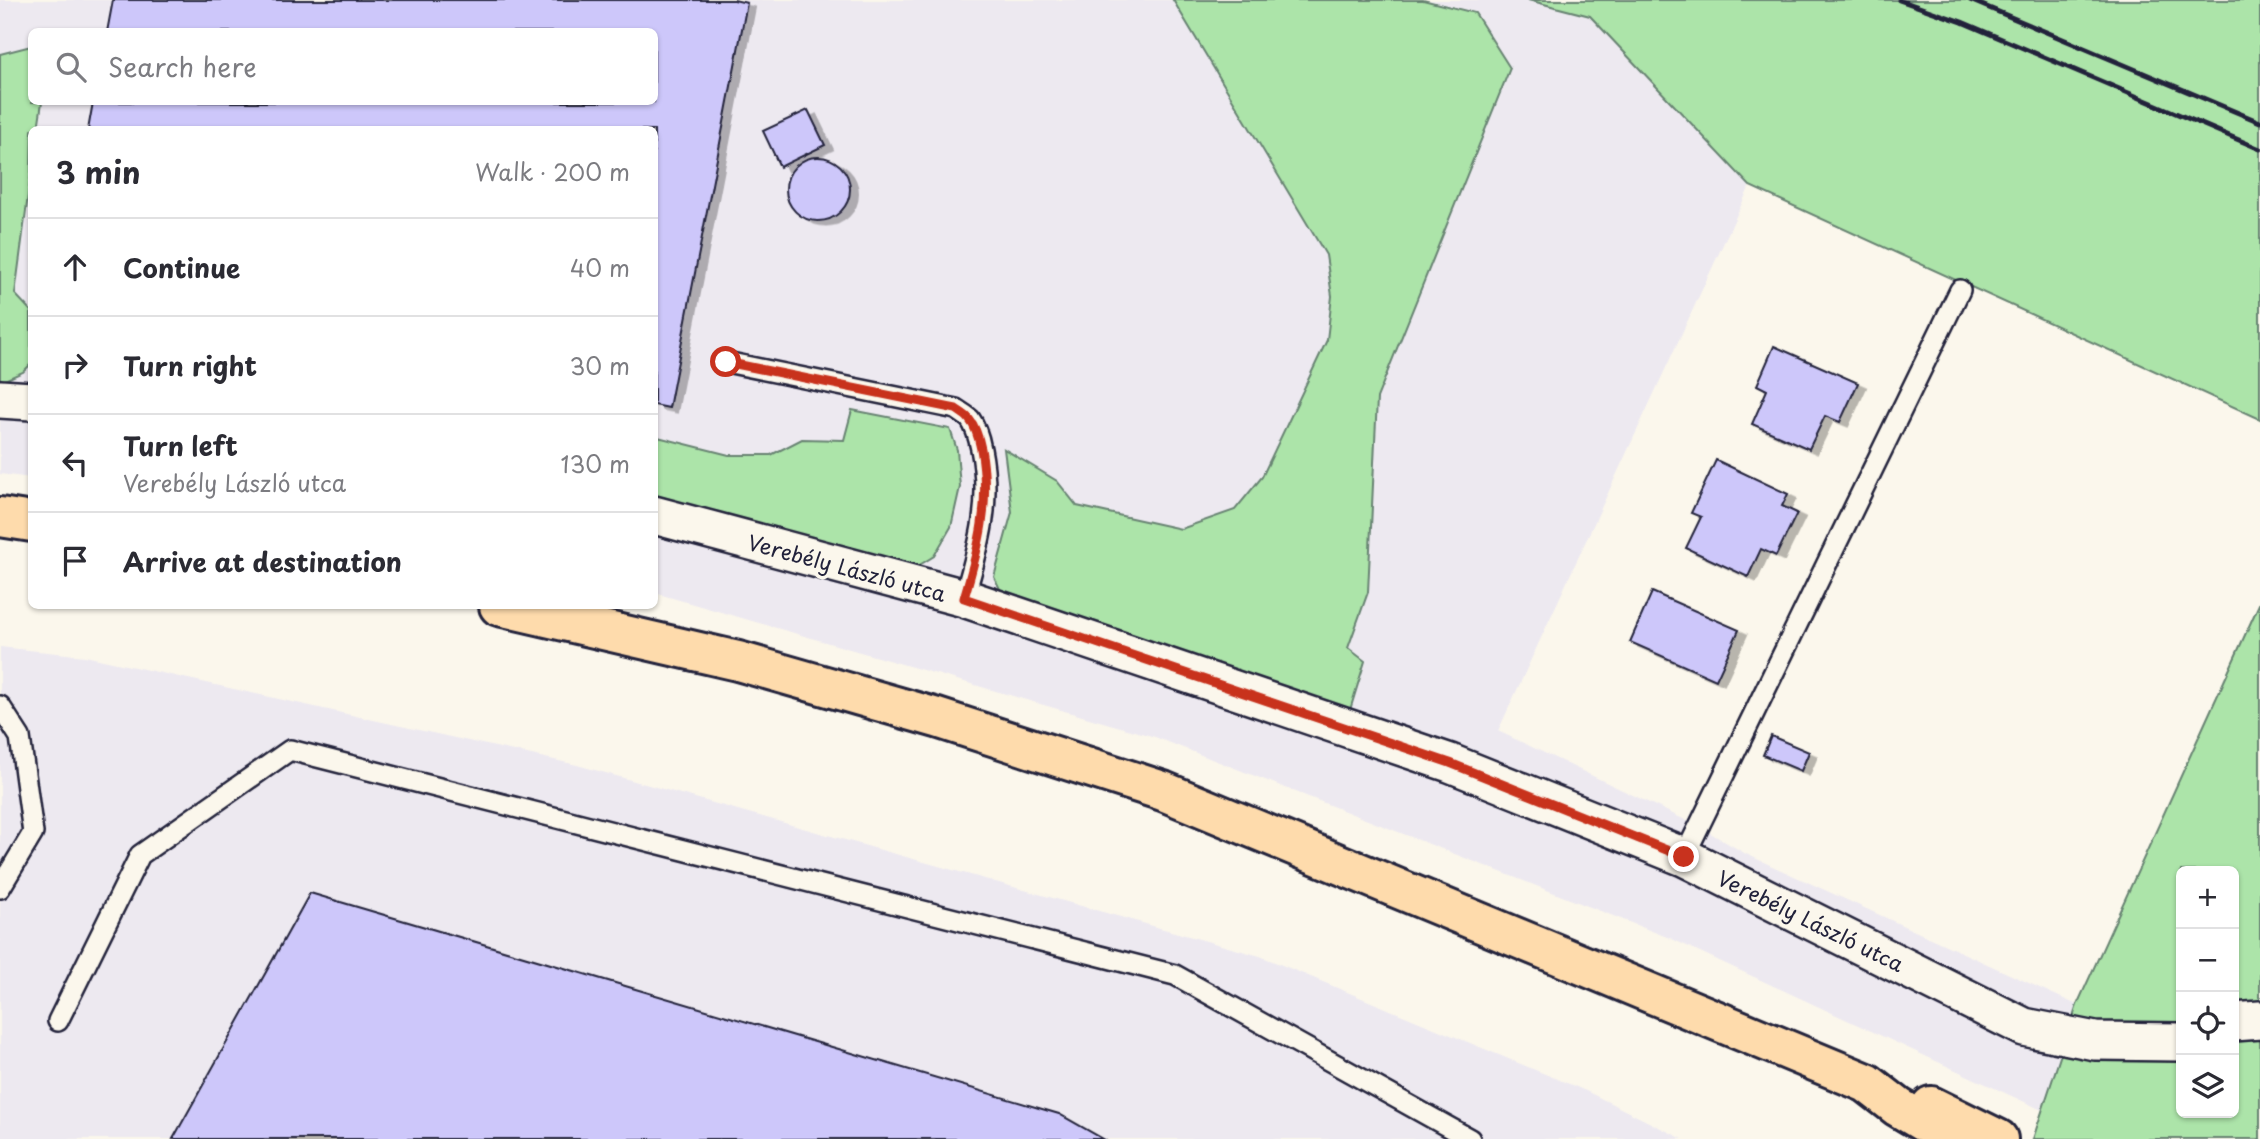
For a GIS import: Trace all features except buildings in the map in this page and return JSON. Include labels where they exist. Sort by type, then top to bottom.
[{"type":"main road","points":[[0,517],[28,521]]},
{"type":"main road","points":[[512,609],[751,665],[937,718],[1163,791],[1867,1083],[1898,1107],[1952,1139]]},
{"type":"main road","points":[[1867,1083],[1889,1085],[1998,1139]]},
{"type":"street","points":[[0,399],[28,401]]},
{"type":"street","name":"Verebély László utca","points":[[658,516],[964,598],[1450,763],[1684,857],[2024,1027],[2095,1041],[2176,1041]]},
{"type":"street","points":[[2239,1022],[2260,1020]]},
{"type":"street","points":[[2239,1044],[2260,1045]]},
{"type":"lane","points":[[1684,857],[1960,290]]},
{"type":"lane","points":[[726,362],[956,409],[970,419],[978,437],[984,467],[986,508],[964,598]]},
{"type":"lane","points":[[0,706],[20,737],[33,833],[0,888]]},
{"type":"lane","points":[[58,1021],[140,855],[289,750],[1175,975],[1470,1139]]},
{"type":"shaded area","points":[[0,0],[1528,0],[1589,16],[1750,186],[1498,731],[1700,827],[1746,854],[2077,1005],[2044,1111],[1672,939],[1155,737],[658,594],[658,126],[28,126],[28,478],[0,474]]},
{"type":"shaded area","points":[[0,647],[85,656],[577,765],[1260,956],[1586,1091],[1683,1139],[0,1139]]},
{"type":"green space","points":[[1173,0],[1423,0],[1475,13],[1510,68],[1377,398],[1368,592],[1348,648],[1365,661],[1342,736],[1014,617],[994,577],[1012,512],[1004,449],[1057,481],[1077,506],[1181,529],[1235,510],[1262,477],[1327,340],[1332,296],[1326,255]]},
{"type":"green space","points":[[1528,0],[2260,0],[2260,419],[1750,186],[1590,16]]},
{"type":"green space","points":[[28,47],[28,105],[42,105],[38,126],[28,126],[28,196],[15,294],[28,308],[28,367],[0,382],[0,54]]},
{"type":"green space","points":[[852,410],[950,429],[957,450],[960,487],[951,527],[934,556],[905,574],[658,520],[658,437],[729,455],[771,455],[802,439],[844,440]]},
{"type":"green space","points":[[2260,602],[2260,1139],[2033,1139],[2077,1005]]},
{"type":"railway","points":[[1899,0],[1962,22],[2260,149]]},
{"type":"railway","points":[[1970,0],[2260,122]]},
{"type":"route","points":[[726,362],[956,409],[970,419],[978,437],[984,467],[986,508],[964,598],[1450,763],[1684,857]]}]
